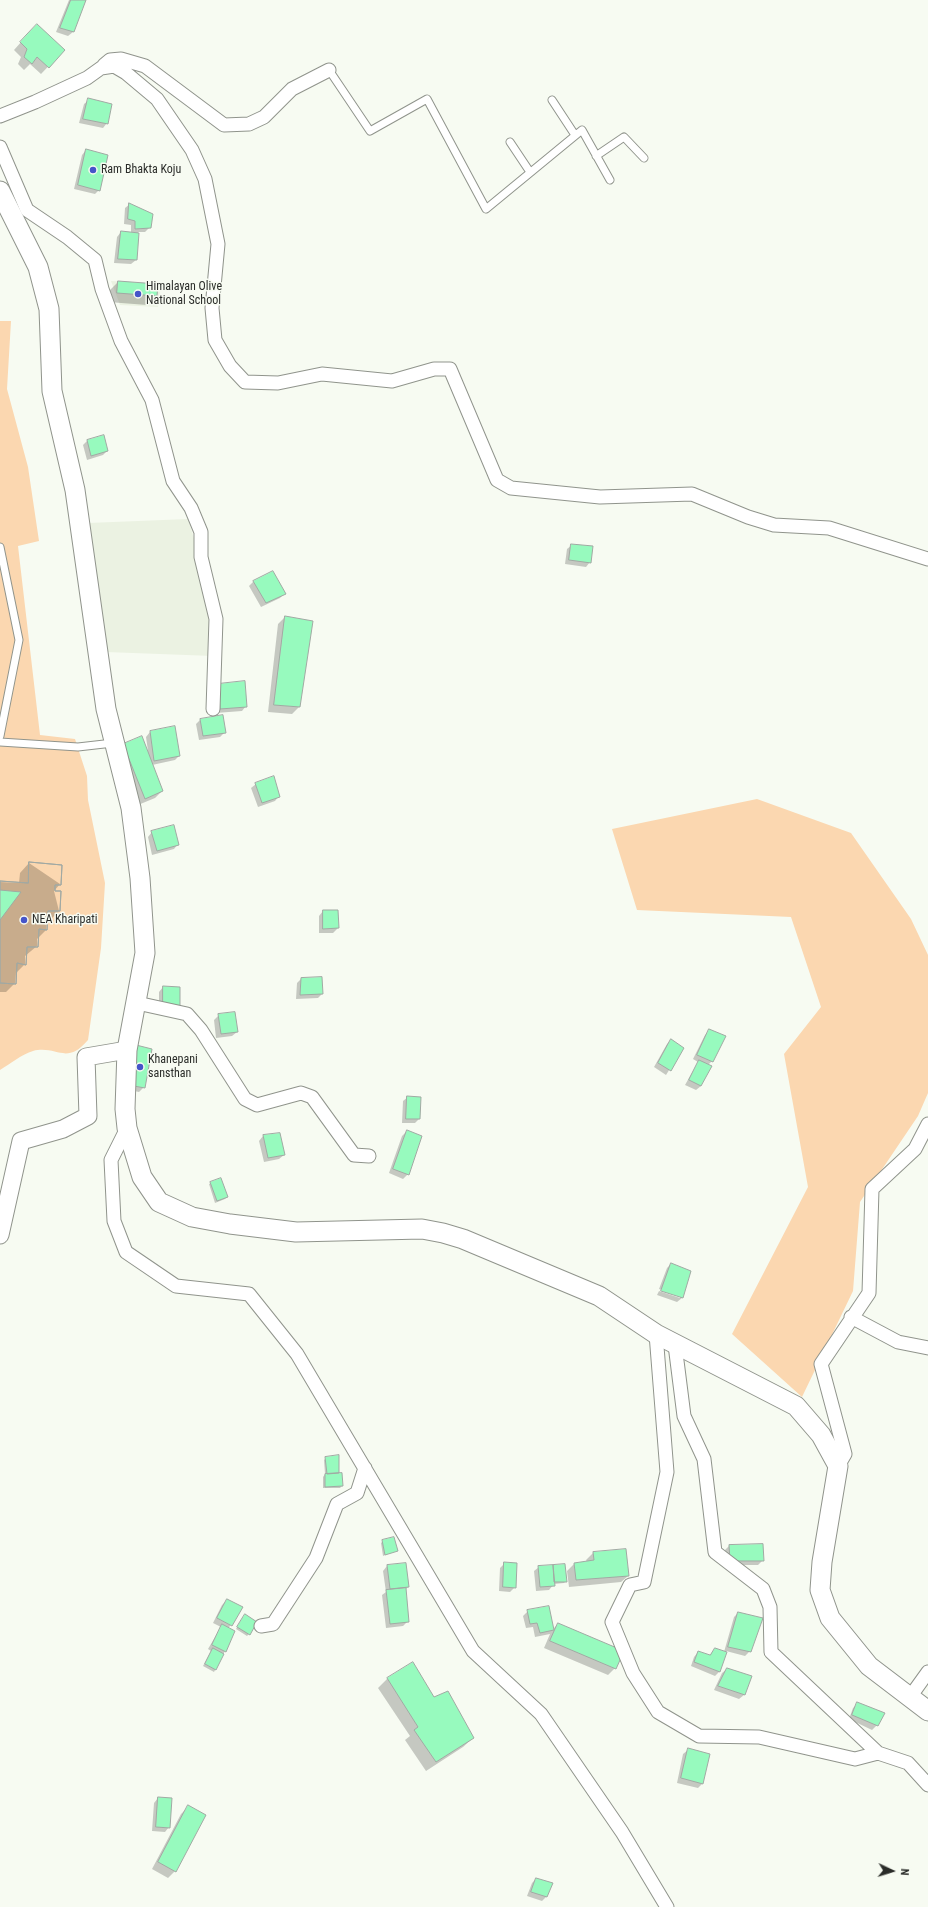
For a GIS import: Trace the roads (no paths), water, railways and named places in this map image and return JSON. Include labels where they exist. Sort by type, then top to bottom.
[{"type":"main road","points":[[0,191],[38,267],[49,309],[52,391],[75,490],[100,670],[114,743],[131,808],[142,893],[145,953],[128,1050],[125,1109],[127,1128],[142,1177],[159,1202],[192,1217],[230,1224],[296,1232],[422,1229],[443,1232],[463,1239],[599,1296],[675,1345],[796,1406],[821,1435],[838,1466],[822,1562],[820,1590],[830,1618],[869,1666],[928,1711]]},
{"type":"street","points":[[0,116],[87,78],[110,60],[121,59],[145,66],[224,125],[249,124],[264,117],[292,89],[329,70]]},
{"type":"street","points":[[101,68],[114,66],[126,73],[157,100],[192,150],[205,179],[218,244],[212,308],[215,340],[230,366],[245,382],[278,383],[322,374],[392,381],[434,370],[450,369],[497,480],[511,488],[600,497],[692,494],[748,517],[774,525],[829,528],[928,559]]},
{"type":"street","points":[[0,147],[27,210],[67,237],[95,260],[102,289],[121,341],[152,400],[173,481],[192,508],[201,532],[201,557],[216,619],[213,709]]},
{"type":"street","points":[[137,1002],[187,1014],[201,1030],[245,1100],[257,1105],[302,1093],[312,1097],[354,1155],[369,1156]]},
{"type":"street","points":[[0,1235],[21,1141],[63,1129],[88,1116],[86,1057],[128,1050]]},
{"type":"street","points":[[838,1466],[845,1454],[821,1364],[851,1317],[869,1293],[872,1189],[915,1149],[928,1124]]},
{"type":"street","points":[[127,1128],[111,1160],[114,1221],[126,1252],[176,1286],[249,1294],[298,1354],[473,1651],[541,1714],[622,1832],[667,1907]]},
{"type":"street","points":[[851,1317],[898,1342],[928,1348]]},
{"type":"street","points":[[656,1334],[667,1472],[644,1582],[630,1585],[612,1622],[632,1673],[658,1712],[699,1736],[759,1737],[855,1759],[878,1753]]},
{"type":"street","points":[[675,1345],[684,1416],[704,1459],[715,1552],[763,1589],[770,1607],[771,1652],[878,1753],[908,1763],[928,1785]]},
{"type":"street","points":[[261,1626],[273,1624],[300,1584],[316,1558],[337,1504],[357,1493],[365,1468]]},
{"type":"street","points":[[910,1697],[928,1672]]},
{"type":"lane","points":[[329,70],[370,131],[427,99],[486,209],[582,130],[610,180]]},
{"type":"lane","points":[[552,100],[575,135]]},
{"type":"lane","points":[[596,156],[624,137],[644,158]]},
{"type":"lane","points":[[510,142],[530,172]]},
{"type":"lane","points":[[0,547],[19,640],[0,736]]},
{"type":"lane","points":[[0,742],[78,747],[114,743]]},
{"type":"place","name":"Ram Bhakta Koju","points":[[93,170]]},
{"type":"place","name":"Himalayan Olive National School","points":[[138,294]]},
{"type":"place","name":"NEA Kharipati","points":[[24,920]]},
{"type":"place","name":"Khanepani sansthan","points":[[140,1067]]}]
